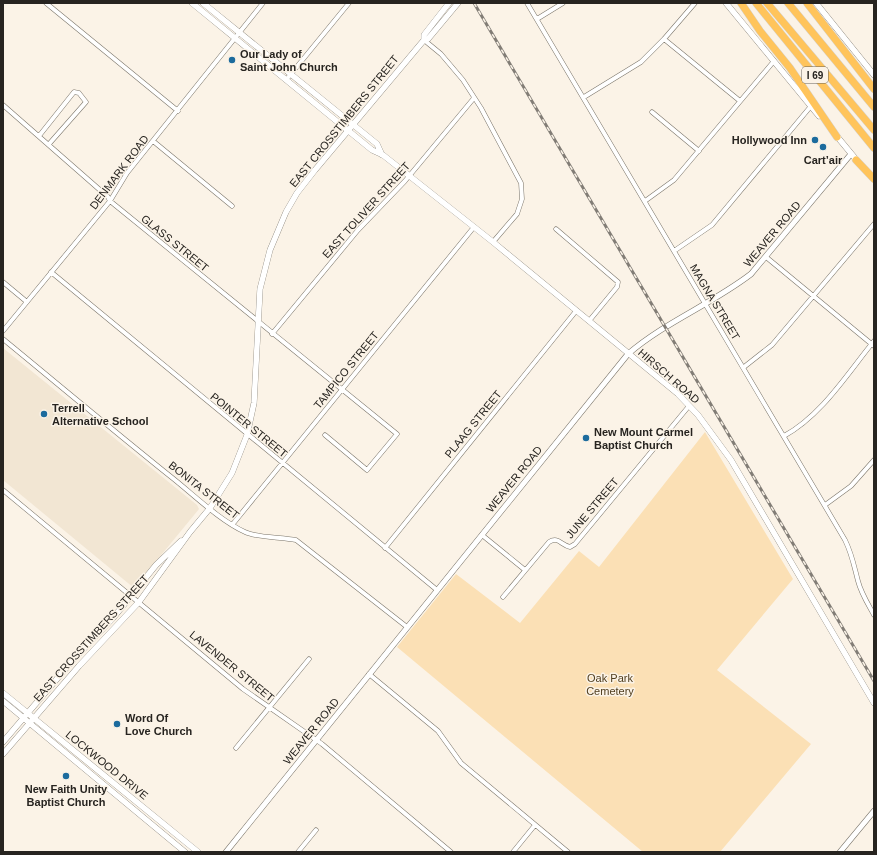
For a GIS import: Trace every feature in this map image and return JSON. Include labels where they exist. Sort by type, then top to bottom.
[{"type":"highway","points":[[741,3],[760,31],[790,68],[837,137]]},
{"type":"highway","name":"I 69","points":[[756,3],[874,148]]},
{"type":"highway","name":"I 69","points":[[767,3],[874,130]]},
{"type":"highway","name":"I 69","points":[[788,3],[874,107]]},
{"type":"highway","points":[[807,3],[874,89]]},
{"type":"highway","points":[[853,157],[874,180]]},
{"type":"main road","name":"HIRSCH ROAD","points":[[192,3],[372,150],[383,155],[493,242],[689,406],[711,431],[731,460],[874,703]]},
{"type":"main road","name":"HIRSCH ROAD","points":[[203,3],[377,144],[383,155]]},
{"type":"main road","name":"EAST CROSSTIMBERS STREET","points":[[424,40],[424,35],[449,3]]},
{"type":"main road","name":"EAST CROSSTIMBERS STREET","points":[[3,754],[84,661],[139,602],[190,532],[210,508],[232,473],[247,435],[254,403],[260,289],[270,250],[286,212],[297,193],[352,125],[424,40],[428,39],[458,3]]},
{"type":"main road","points":[[726,3],[853,157]]},
{"type":"main road","points":[[819,4],[874,75]]},
{"type":"main road","name":"EAST CROSSTIMBERS STREET","points":[[3,742],[78,654],[132,596],[156,565],[190,532]]},
{"type":"main road","points":[[78,654],[84,661]]},
{"type":"main road","name":"LOCKWOOD DRIVE","points":[[3,693],[31,721],[92,775],[185,852]]},
{"type":"main road","name":"LOCKWOOD DRIVE","points":[[3,701],[25,715]]},
{"type":"main road","name":"LOCKWOOD DRIVE","points":[[31,721],[96,769],[198,852]]},
{"type":"main road","points":[[92,775],[96,769]]},
{"type":"main road","points":[[163,833],[167,827]]},
{"type":"street","points":[[46,3],[178,111]]},
{"type":"street","name":"DENMARK ROAD","points":[[3,331],[50,272],[110,201],[127,173],[236,39],[239,32],[263,3]]},
{"type":"street","points":[[286,80],[349,3]]},
{"type":"street","name":"MAGNA STREET","points":[[527,3],[584,97],[850,550],[858,582],[874,615]]},
{"type":"street","points":[[537,19],[563,3]]},
{"type":"street","points":[[584,97],[641,62],[664,39],[695,3]]},
{"type":"street","points":[[664,39],[740,102]]},
{"type":"street","points":[[424,40],[441,54],[454,69],[474,98],[518,175],[523,191],[517,214],[493,242]]},
{"type":"street","points":[[645,201],[674,180],[774,61]]},
{"type":"street","points":[[39,136],[74,92],[79,93],[86,102],[49,144]]},
{"type":"street","name":"EAST TOLIVER STREET","points":[[272,334],[358,230],[409,176],[474,98]]},
{"type":"street","name":"GLASS STREET","points":[[3,105],[108,196],[110,201],[396,434],[367,470],[325,435]]},
{"type":"street","points":[[674,251],[712,225],[811,106]]},
{"type":"street","points":[[652,112],[699,151]]},
{"type":"street","points":[[153,142],[232,206]]},
{"type":"street","name":"WEAVER ROAD","points":[[226,852],[628,354],[647,337],[747,277],[853,157]]},
{"type":"street","points":[[744,368],[772,346],[874,224]]},
{"type":"street","name":"TAMPICO STREET","points":[[232,525],[474,227]]},
{"type":"street","points":[[556,229],[618,282],[617,287],[589,321]]},
{"type":"street","points":[[766,257],[873,344],[815,413],[797,429],[784,436]]},
{"type":"street","name":"POINTER STREET","points":[[50,272],[437,590]]},
{"type":"street","points":[[3,282],[27,302]]},
{"type":"street","name":"PLAAG STREET","points":[[385,548],[576,311]]},
{"type":"street","name":"BONITA STREET","points":[[3,339],[232,525],[246,533],[257,536],[279,537],[296,540],[407,627]]},
{"type":"street","name":"JUNE STREET","points":[[503,597],[552,540],[558,540],[570,547],[575,544],[689,406]]},
{"type":"street","points":[[825,506],[844,492],[874,460]]},
{"type":"street","name":"LAVENDER STREET","points":[[3,490],[243,689],[316,740],[451,852]]},
{"type":"street","points":[[482,535],[525,570]]},
{"type":"street","points":[[868,605],[874,601]]},
{"type":"street","points":[[236,748],[309,659]]},
{"type":"street","points":[[369,674],[438,731],[461,763],[568,852]]},
{"type":"street","points":[[840,852],[874,811]]},
{"type":"street","points":[[513,852],[535,825]]},
{"type":"street","points":[[298,852],[316,830]]},
{"type":"shaded area","name":"Terrell Alternative School","points":[[3,348],[197,505],[199,509],[134,588],[3,480]]},
{"type":"green space","name":"Oak Park Cemetery","points":[[705,432],[793,579],[717,670],[811,744],[720,852],[643,852],[397,647],[456,574],[520,623],[579,551],[599,567]]},
{"type":"railway","points":[[474,3],[874,681]]},
{"type":"place","name":"Our Lady of Saint John Church","points":[[232,60]]},
{"type":"place","name":"Hollywood Inn","points":[[815,140]]},
{"type":"place","name":"Cart’air","points":[[823,147]]},
{"type":"place","name":"Terrell Alternative School","points":[[44,414]]},
{"type":"place","name":"New Mount Carmel Baptist Church","points":[[586,438]]},
{"type":"place","name":"Word Of Love Church","points":[[117,724]]},
{"type":"place","name":"New Faith Unity Baptist Church","points":[[66,776]]}]
